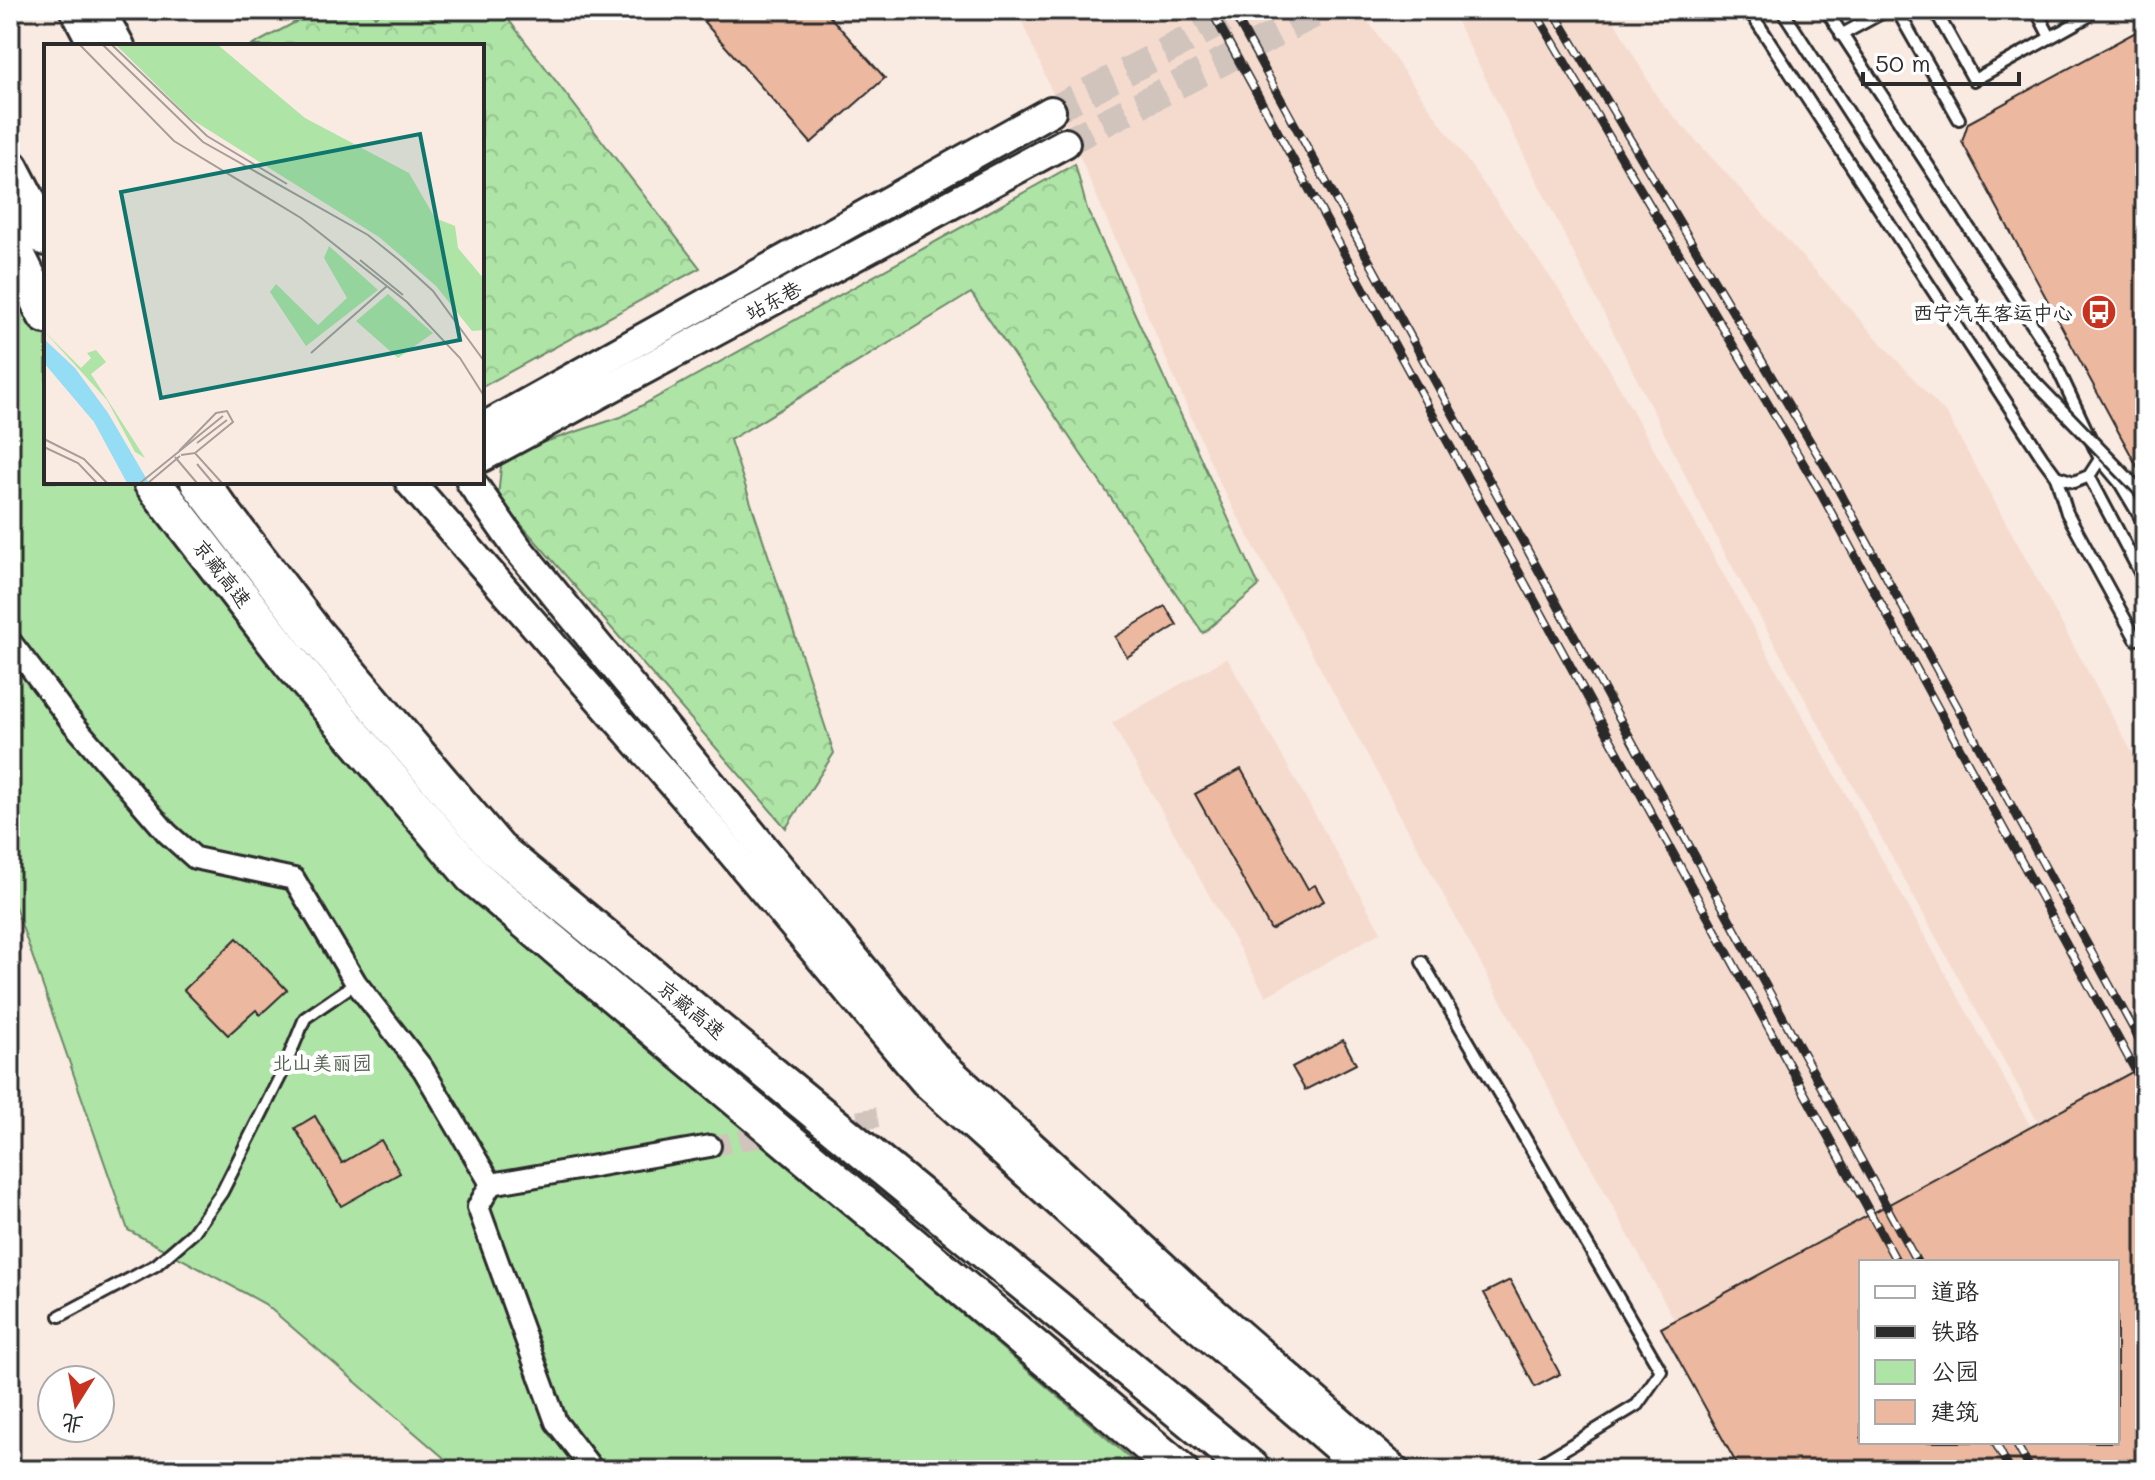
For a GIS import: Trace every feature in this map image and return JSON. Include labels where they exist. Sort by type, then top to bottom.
[{"type":"highway","points":[[10,168],[44,233]]},
{"type":"highway","points":[[10,242],[44,311]]},
{"type":"highway","name":"京藏高速","points":[[154,484],[292,663],[473,876],[1179,1470]]},
{"type":"highway","name":"京藏高速","points":[[201,484],[315,634],[498,850],[1252,1470]]},
{"type":"main road","points":[[75,10],[93,44]]},
{"type":"main road","points":[[100,10],[119,44]]},
{"type":"main road","name":"站东巷","points":[[484,427],[1051,111]]},
{"type":"main road","name":"站东巷","points":[[484,456],[1065,143]]},
{"type":"main road","points":[[447,520],[456,484]]},
{"type":"main road","points":[[472,484],[518,549],[939,1061],[1193,1294],[1395,1470]]},
{"type":"main road","points":[[420,487],[925,1082],[1180,1312],[1363,1470]]},
{"type":"street","points":[[10,641],[70,720],[167,833],[195,858],[294,879],[356,983],[423,1069],[491,1184]]},
{"type":"street","points":[[491,1184],[710,1146]]},
{"type":"street","points":[[491,1184],[478,1207],[556,1422],[593,1470]]},
{"type":"lane","points":[[1749,10],[2056,476],[2067,513],[2136,639]]},
{"type":"lane","points":[[1782,10],[2001,347],[2145,496]]},
{"type":"lane","points":[[1826,10],[2049,350],[2100,459],[2120,483],[2145,525]]},
{"type":"lane","points":[[1841,35],[1887,10]]},
{"type":"lane","points":[[1897,10],[1959,119]]},
{"type":"lane","points":[[1935,10],[1974,80],[2087,17]]},
{"type":"lane","points":[[2036,10],[2050,37]]},
{"type":"lane","points":[[2056,476],[2074,482],[2089,476],[2100,459]]},
{"type":"lane","points":[[2089,476],[2145,582]]},
{"type":"lane","points":[[1422,962],[1661,1371],[1637,1405],[1530,1470]]},
{"type":"lane","points":[[60,1316],[156,1265],[193,1233],[222,1192],[283,1071],[305,1018],[356,983]]},
{"type":"shaded area","points":[[1017,10],[1360,10],[1587,329],[2105,1260],[1859,1260],[1859,1444],[2119,1444],[2145,1470],[1756,1470],[1219,482]]},
{"type":"shaded area","points":[[1451,10],[1608,10],[1659,100],[1947,415],[2145,776],[2145,1317],[2119,1270],[2119,1260],[2114,1260],[1722,548]]},
{"type":"shaded area","points":[[1227,658],[1381,932],[1266,996],[1112,723]]},
{"type":"green space","points":[[318,10],[370,10],[375,17],[384,10],[501,10],[700,268],[484,386],[484,44],[255,44]]},
{"type":"green space","points":[[1075,164],[1087,209],[1259,586],[1203,633],[971,293],[730,440],[834,753],[786,828],[498,498],[502,456],[621,417]]},
{"type":"green space","name":"北山美丽园","points":[[10,266],[44,325],[44,484],[146,484],[237,611],[753,1135],[1144,1470],[458,1470],[265,1304],[128,1230],[10,892]]},
{"type":"building","points":[[717,10],[824,10],[885,78],[811,143],[704,22]]},
{"type":"building","name":"西宁汽车客运中心","points":[[2145,27],[2145,481],[1962,142],[1968,123]]},
{"type":"building","points":[[1165,606],[1177,625],[1127,657],[1115,637]]},
{"type":"building","points":[[1241,769],[1308,889],[1315,885],[1324,901],[1271,930],[1195,794]]},
{"type":"building","points":[[237,938],[287,990],[260,1015],[256,1010],[228,1035],[184,990]]},
{"type":"building","points":[[1343,1040],[1356,1064],[1305,1090],[1292,1067]]},
{"type":"building","points":[[2145,1065],[2145,1470],[1740,1470],[1661,1328]]},
{"type":"building","points":[[315,1116],[342,1163],[381,1140],[400,1173],[341,1206],[295,1128]]},
{"type":"building","points":[[1510,1280],[1560,1374],[1535,1387],[1484,1293]]},
{"type":"tunnel","points":[[1051,111],[1244,10]]},
{"type":"tunnel","points":[[1065,143],[1322,10]]},
{"type":"tunnel","points":[[710,1146],[879,1117]]},
{"type":"railway","points":[[1211,10],[1896,1260]]},
{"type":"railway","points":[[1232,10],[1916,1260]]},
{"type":"railway","points":[[1534,10],[1819,490],[2145,1088]]},
{"type":"railway","points":[[1553,10],[1836,485],[2145,1050]]},
{"type":"railway","points":[[1996,1444],[2010,1470]]},
{"type":"railway","points":[[2016,1444],[2031,1470]]},
{"type":"place","name":"西宁汽车客运中心","points":[[2099,312]]}]
